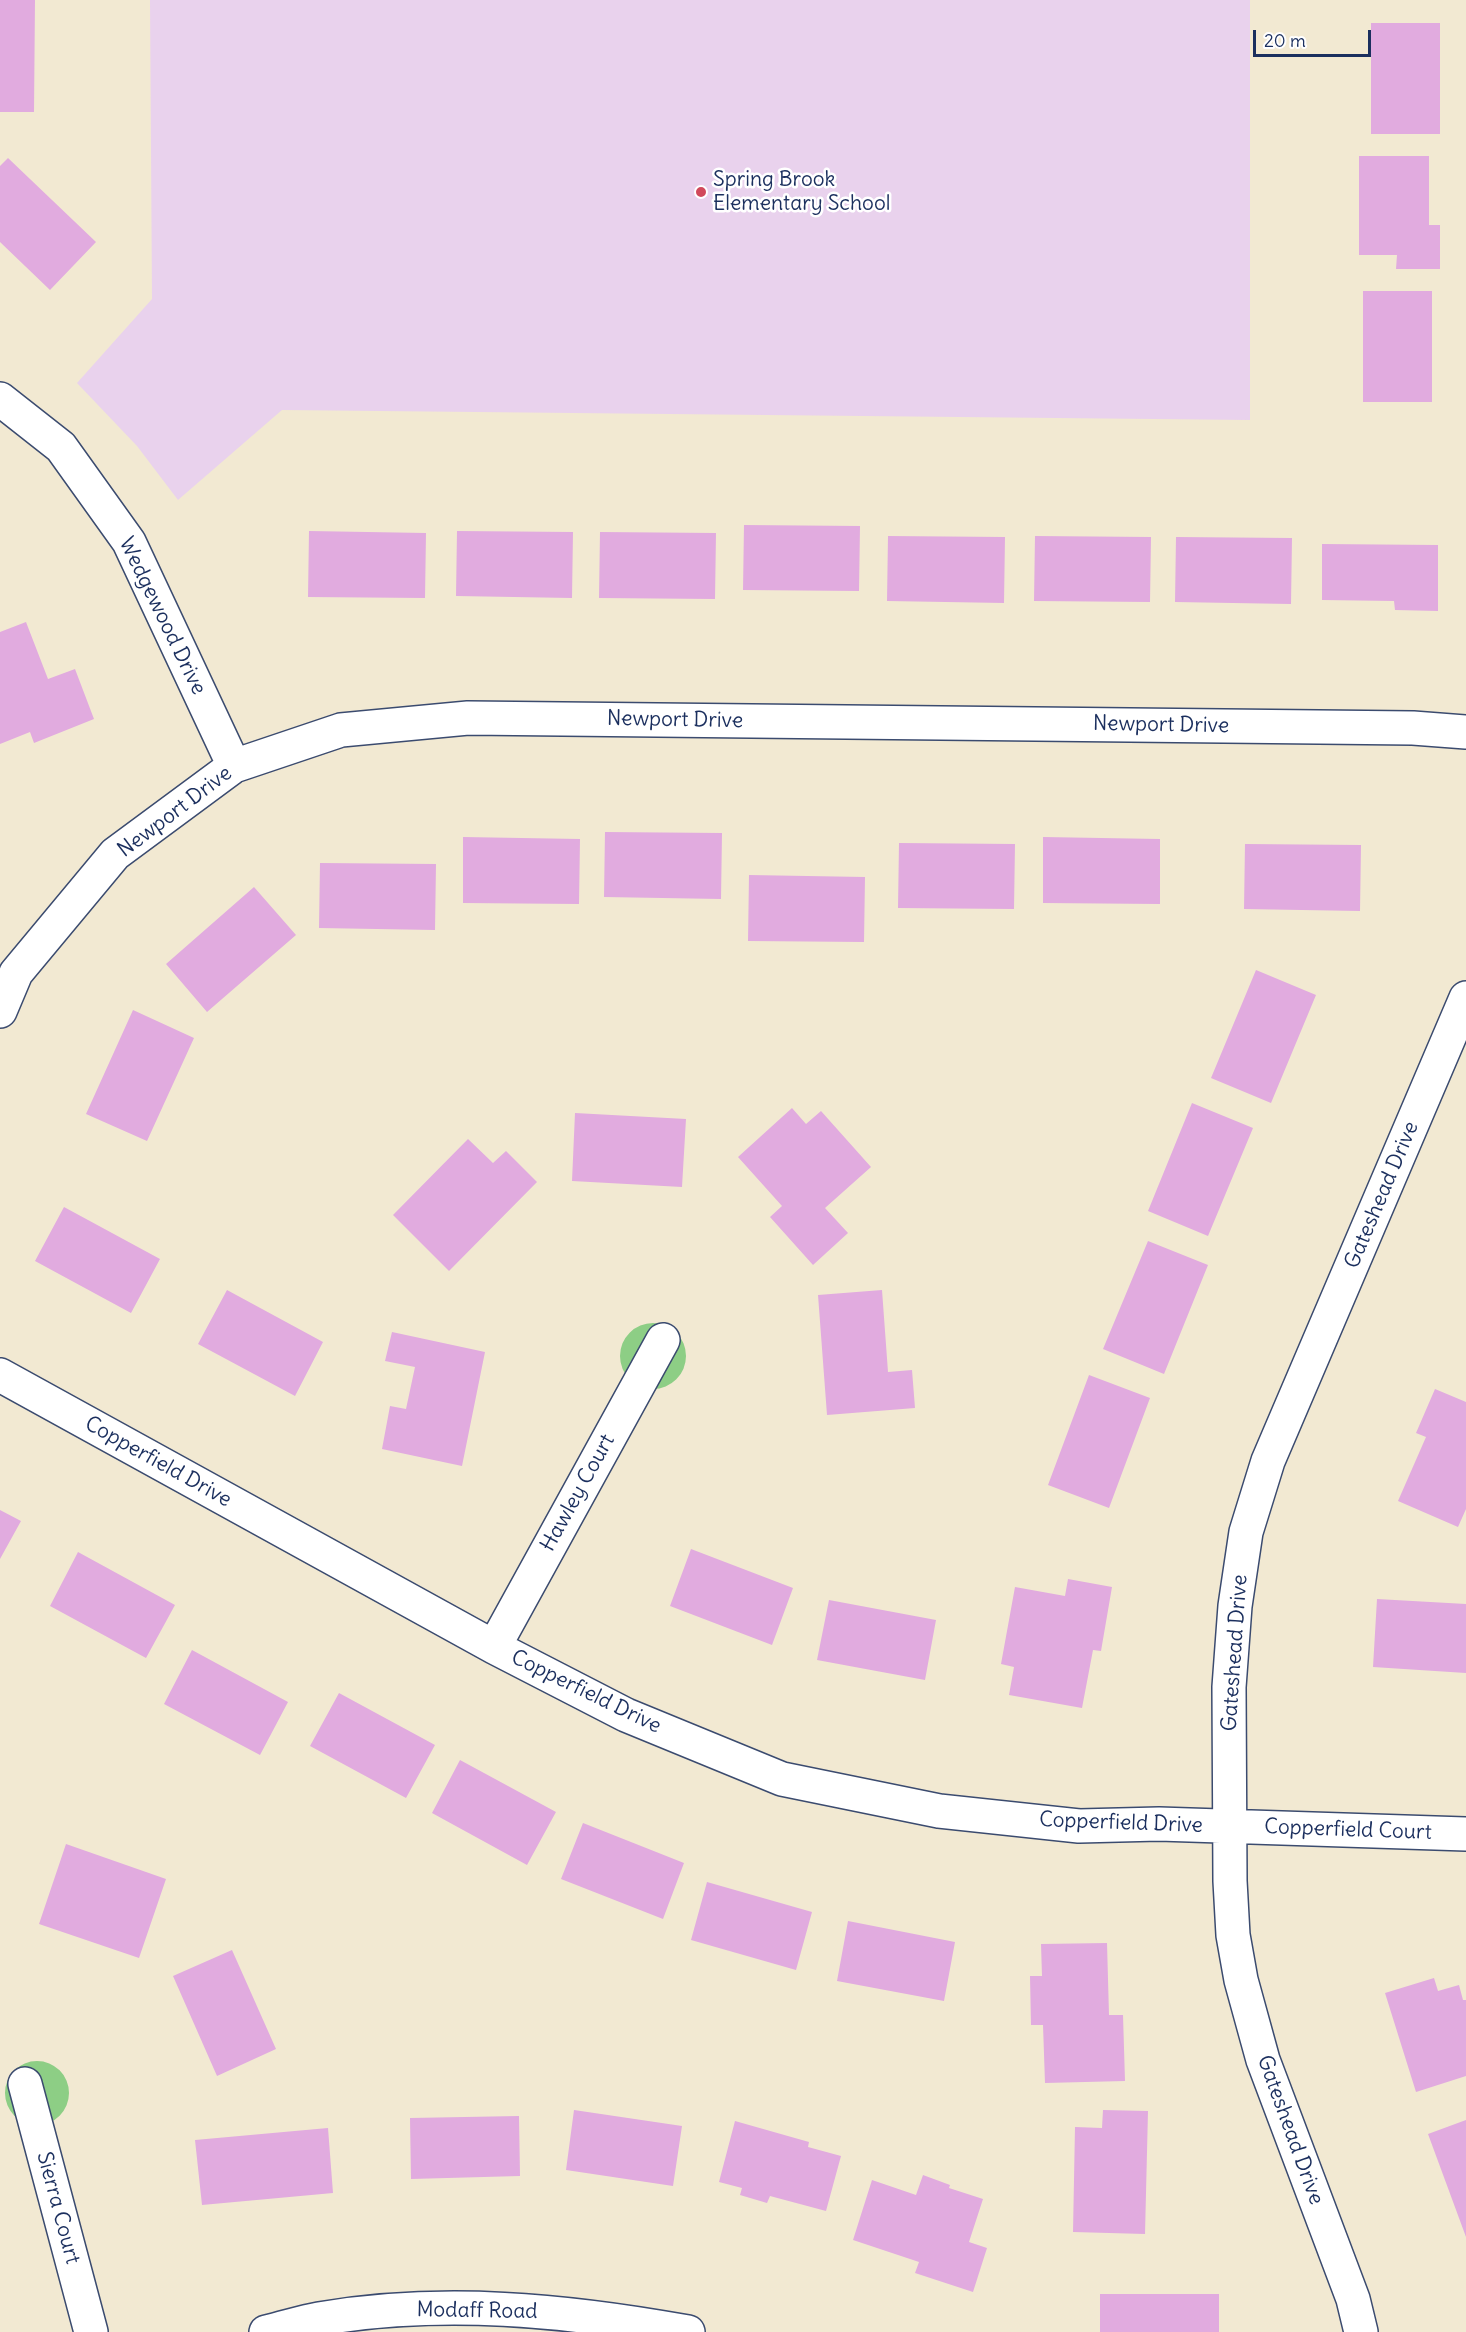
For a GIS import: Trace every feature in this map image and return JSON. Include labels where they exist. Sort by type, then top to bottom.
[{"type":"street","name":"Wedgewood Drive","points":[[0,399],[61,447],[129,542],[234,766]]},
{"type":"street","name":"Newport Drive","points":[[0,1011],[16,973],[115,854],[234,766],[341,730],[468,718],[1413,728],[1466,732]]},
{"type":"street","name":"Gateshead Drive","points":[[1361,2332],[1353,2299],[1266,2069],[1241,1980],[1233,1935],[1228,1687],[1235,1606],[1246,1532],[1268,1461],[1466,998]]},
{"type":"street","name":"Hawley Court","points":[[494,1647],[663,1340]]},
{"type":"street","name":"Copperfield Drive","points":[[0,1375],[494,1647],[626,1715],[782,1779],[939,1811],[1067,1825],[1230,1826]]},
{"type":"street","name":"Copperfield Court","points":[[1230,1826],[1466,1834]]},
{"type":"street","name":"Sierra Court","points":[[25,2084],[91,2332]]},
{"type":"street","name":"Modaff Road","points":[[266,2332],[331,2318],[401,2310],[484,2308],[547,2311],[620,2320],[688,2332]]},
{"type":"shaded area","name":"Spring Brook Elementary School","points":[[150,0],[1250,0],[1250,420],[282,410],[178,500],[137,446],[77,383],[152,299]]},
{"type":"green space","points":[[653,1323],[666,1325],[681,1338],[686,1356],[684,1369],[671,1384],[653,1389],[640,1387],[625,1374],[620,1356],[622,1343],[635,1328]]},
{"type":"green space","points":[[31,2061],[43,2061],[60,2070],[67,2081],[69,2093],[67,2105],[60,2116],[43,2125],[31,2125],[19,2120],[10,2111],[5,2099],[5,2087],[10,2075],[19,2066]]},
{"type":"building","points":[[0,0],[35,0],[34,112],[0,112]]},
{"type":"building","points":[[1371,23],[1440,23],[1440,134],[1371,134]]},
{"type":"building","points":[[1359,156],[1429,156],[1429,225],[1440,225],[1440,269],[1396,269],[1397,255],[1359,255]]},
{"type":"building","points":[[8,158],[96,242],[50,290],[0,242],[0,166]]},
{"type":"building","points":[[1363,291],[1432,291],[1432,402],[1363,402]]},
{"type":"building","points":[[744,525],[860,526],[859,591],[743,590]]},
{"type":"building","points":[[309,531],[426,533],[425,598],[308,597]]},
{"type":"building","points":[[457,531],[573,532],[572,598],[456,596]]},
{"type":"building","points":[[600,532],[716,533],[715,599],[599,598]]},
{"type":"building","points":[[888,536],[1005,537],[1004,603],[887,601]]},
{"type":"building","points":[[1035,536],[1151,537],[1150,602],[1034,601]]},
{"type":"building","points":[[1176,537],[1292,538],[1291,604],[1175,602]]},
{"type":"building","points":[[1322,544],[1438,545],[1438,611],[1395,610],[1394,601],[1322,600]]},
{"type":"building","points":[[26,622],[48,679],[75,669],[94,719],[34,743],[30,732],[0,744],[0,632]]},
{"type":"building","points":[[605,832],[722,833],[721,899],[604,897]]},
{"type":"building","points":[[463,837],[580,839],[579,904],[463,903]]},
{"type":"building","points":[[1043,837],[1160,839],[1160,904],[1043,903]]},
{"type":"building","points":[[899,843],[1015,844],[1014,909],[898,908]]},
{"type":"building","points":[[1245,844],[1361,845],[1360,911],[1244,909]]},
{"type":"building","points":[[320,863],[436,864],[435,930],[319,928]]},
{"type":"building","points":[[749,875],[865,877],[864,942],[748,941]]},
{"type":"building","points":[[254,887],[296,935],[207,1012],[166,964]]},
{"type":"building","points":[[1256,970],[1316,995],[1271,1103],[1211,1078]]},
{"type":"building","points":[[133,1010],[194,1038],[147,1141],[86,1114]]},
{"type":"building","points":[[1192,1103],[1253,1128],[1208,1236],[1148,1211]]},
{"type":"building","points":[[792,1108],[806,1124],[821,1111],[871,1167],[825,1208],[848,1233],[813,1265],[770,1217],[782,1206],[738,1157]]},
{"type":"building","points":[[575,1113],[686,1119],[682,1187],[572,1181]]},
{"type":"building","points":[[468,1139],[493,1163],[506,1151],[537,1182],[449,1271],[393,1215]]},
{"type":"building","points":[[64,1207],[160,1259],[131,1313],[35,1261]]},
{"type":"building","points":[[1148,1241],[1208,1265],[1164,1374],[1103,1349]]},
{"type":"building","points":[[227,1290],[323,1342],[295,1396],[198,1344]]},
{"type":"building","points":[[882,1290],[888,1372],[912,1370],[915,1408],[827,1415],[818,1295]]},
{"type":"building","points":[[392,1332],[485,1352],[462,1466],[382,1449],[390,1406],[406,1409],[415,1367],[385,1361]]},
{"type":"building","points":[[1089,1375],[1150,1398],[1109,1508],[1048,1485]]},
{"type":"building","points":[[1435,1389],[1466,1402],[1466,1509],[1458,1527],[1398,1501],[1426,1437],[1416,1433]]},
{"type":"building","points":[[0,1510],[21,1521],[0,1559]]},
{"type":"building","points":[[691,1549],[793,1588],[772,1645],[670,1606]]},
{"type":"building","points":[[78,1552],[175,1605],[146,1658],[50,1606]]},
{"type":"building","points":[[1068,1579],[1112,1587],[1101,1651],[1093,1650],[1082,1708],[1009,1695],[1014,1667],[1001,1664],[1015,1587],[1065,1596]]},
{"type":"building","points":[[1377,1599],[1466,1604],[1466,1673],[1373,1667]]},
{"type":"building","points":[[829,1600],[936,1620],[925,1680],[817,1660]]},
{"type":"building","points":[[192,1650],[288,1702],[260,1755],[164,1704]]},
{"type":"building","points":[[339,1693],[435,1745],[406,1798],[310,1746]]},
{"type":"building","points":[[460,1760],[556,1812],[527,1865],[432,1813]]},
{"type":"building","points":[[583,1823],[684,1863],[663,1919],[561,1879]]},
{"type":"building","points":[[66,1844],[166,1879],[139,1958],[39,1924]]},
{"type":"building","points":[[707,1882],[812,1912],[796,1970],[691,1940]]},
{"type":"building","points":[[848,1921],[955,1942],[944,2001],[837,1981]]},
{"type":"building","points":[[1107,1943],[1109,2015],[1123,2015],[1125,2081],[1045,2083],[1043,2025],[1031,2025],[1030,1976],[1042,1976],[1041,1944]]},
{"type":"building","points":[[232,1950],[276,2049],[217,2076],[173,1976]]},
{"type":"building","points":[[1434,1978],[1438,1991],[1459,1985],[1463,2000],[1466,2000],[1466,2076],[1416,2092],[1385,1993]]},
{"type":"building","points":[[574,2110],[682,2126],[673,2186],[566,2170]]},
{"type":"building","points":[[1103,2110],[1148,2111],[1145,2234],[1073,2232],[1075,2127],[1102,2128]]},
{"type":"building","points":[[519,2116],[520,2176],[411,2179],[410,2118]]},
{"type":"building","points":[[1466,2120],[1466,2237],[1428,2134]]},
{"type":"building","points":[[735,2121],[809,2142],[808,2147],[841,2156],[826,2211],[770,2196],[767,2203],[740,2195],[742,2188],[719,2182]]},
{"type":"building","points":[[328,2128],[333,2193],[202,2205],[195,2140]]},
{"type":"building","points":[[923,2175],[950,2185],[949,2188],[983,2199],[969,2242],[987,2248],[973,2292],[915,2273],[919,2262],[853,2240],[872,2180],[916,2195]]},
{"type":"building","points":[[1100,2294],[1219,2294],[1219,2332],[1100,2332]]},
{"type":"place","name":"Spring Brook Elementary School","points":[[701,192]]}]
